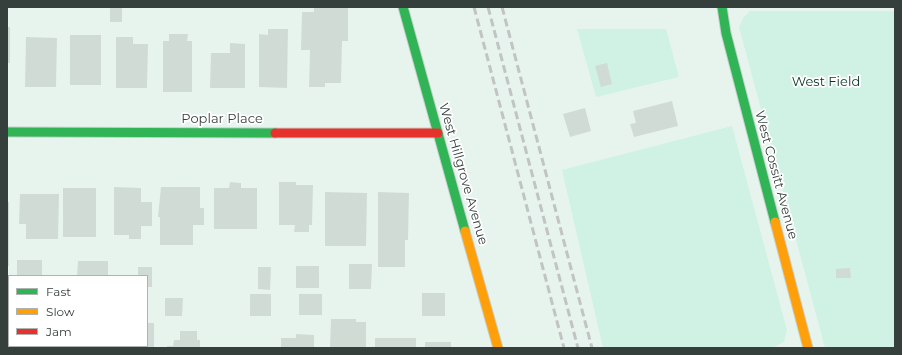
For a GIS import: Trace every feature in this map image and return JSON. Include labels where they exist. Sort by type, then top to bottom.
[{"type":"street","name":"West Hillgrove Avenue","points":[[403,7],[498,348]]},
{"type":"street","name":"West Cossitt Avenue","points":[[722,7],[726,33],[808,348]]},
{"type":"street","name":"Poplar Place","points":[[7,132],[438,133]]},
{"type":"green space","name":"West Field","points":[[750,11],[895,11],[895,348],[825,348],[739,27],[743,18]]},
{"type":"green space","points":[[577,29],[666,29],[679,77],[596,97]]},
{"type":"green space","points":[[732,126],[787,330],[784,342],[772,348],[603,348],[562,170]]},
{"type":"building","points":[[110,7],[122,7],[122,22],[110,22]]},
{"type":"building","points":[[314,7],[348,7],[348,41],[342,41],[341,83],[325,83],[325,87],[309,87],[310,50],[301,50],[302,12],[314,12]]},
{"type":"building","points":[[7,27],[10,27],[10,63],[7,63]]},
{"type":"building","points":[[268,29],[288,29],[287,88],[259,87],[259,34],[268,35]]},
{"type":"building","points":[[169,34],[188,34],[187,41],[192,41],[192,92],[163,92],[163,41],[169,41]]},
{"type":"building","points":[[70,35],[101,35],[101,85],[70,85]]},
{"type":"building","points":[[26,37],[57,38],[56,87],[25,87]]},
{"type":"building","points":[[116,37],[133,37],[133,44],[148,44],[147,88],[116,88]]},
{"type":"building","points":[[230,43],[245,44],[245,88],[210,88],[211,53],[230,53]]},
{"type":"building","points":[[607,63],[612,84],[601,87],[595,66]]},
{"type":"building","points":[[672,101],[678,126],[634,137],[630,124],[636,123],[633,111]]},
{"type":"building","points":[[585,108],[591,131],[570,137],[563,114]]},
{"type":"building","points":[[230,182],[241,183],[241,188],[257,188],[257,229],[214,229],[214,188],[229,188]]},
{"type":"building","points":[[279,182],[296,182],[296,185],[313,185],[312,225],[309,225],[309,232],[294,232],[295,225],[279,225]]},
{"type":"building","points":[[114,187],[141,188],[141,202],[152,202],[152,226],[141,226],[141,239],[129,239],[129,235],[114,235]]},
{"type":"building","points":[[161,187],[200,187],[200,208],[204,208],[204,225],[193,225],[193,245],[160,245],[160,217],[158,217]]},
{"type":"building","points":[[63,188],[96,188],[96,237],[63,237]]},
{"type":"building","points":[[325,192],[367,193],[366,246],[325,246]]},
{"type":"building","points":[[378,192],[409,193],[408,240],[405,240],[405,267],[378,267]]},
{"type":"building","points":[[20,194],[59,194],[58,239],[26,239],[26,224],[19,224]]},
{"type":"building","points":[[7,202],[9,202],[9,266],[7,266]]},
{"type":"building","points":[[17,260],[42,260],[42,275],[17,275]]},
{"type":"building","points":[[78,261],[108,261],[108,275],[77,275]]},
{"type":"building","points":[[349,264],[372,264],[371,289],[349,289]]},
{"type":"building","points":[[296,266],[319,266],[319,288],[296,288]]},
{"type":"building","points":[[138,267],[152,267],[152,287],[148,287],[148,275],[138,275]]},
{"type":"building","points":[[258,267],[271,267],[270,290],[258,289]]},
{"type":"building","points":[[850,268],[851,278],[836,278],[836,269]]},
{"type":"building","points":[[7,291],[8,291],[8,314]]},
{"type":"building","points":[[422,293],[445,293],[445,316],[422,316]]},
{"type":"building","points":[[250,294],[271,294],[271,316],[250,316]]},
{"type":"building","points":[[299,294],[322,294],[322,315],[299,315]]},
{"type":"building","points":[[165,298],[183,298],[182,316],[165,316]]},
{"type":"building","points":[[331,319],[356,319],[356,322],[366,322],[366,348],[330,348]]},
{"type":"building","points":[[148,323],[154,323],[154,348],[113,348],[148,347]]},
{"type":"building","points":[[180,331],[197,331],[197,340],[200,340],[200,347],[204,348],[167,348],[167,346],[173,346],[174,340],[180,340]]},
{"type":"building","points":[[296,334],[314,335],[314,348],[281,348],[281,338],[296,338]]},
{"type":"building","points":[[375,338],[416,338],[416,348],[375,348]]},
{"type":"building","points":[[425,342],[451,342],[451,348],[425,348]]},
{"type":"building","points":[[28,347],[55,347],[55,348]]},
{"type":"building","points":[[69,347],[101,347],[101,348]]},
{"type":"railway","points":[[474,7],[564,348]]},
{"type":"railway","points":[[488,7],[578,348]]},
{"type":"railway","points":[[502,7],[592,348]]},
{"type":"traffic: fast","points":[[403,7],[465,231]]},
{"type":"traffic: fast","points":[[722,7],[726,33],[775,222]]},
{"type":"traffic: fast","points":[[7,132],[275,133]]},
{"type":"traffic: slow","points":[[775,222],[808,348]]},
{"type":"traffic: slow","points":[[465,231],[498,348]]},
{"type":"traffic: jam","points":[[275,133],[438,133]]}]
